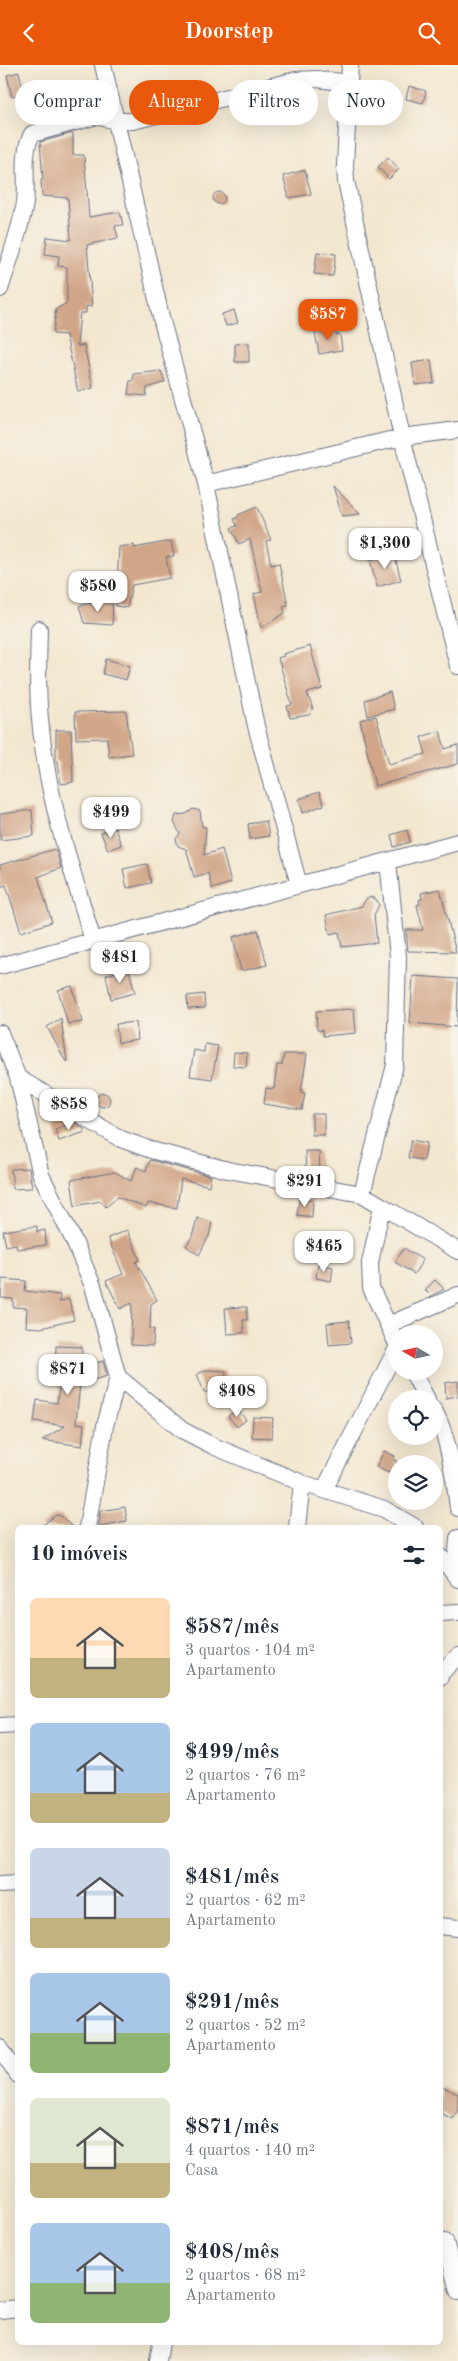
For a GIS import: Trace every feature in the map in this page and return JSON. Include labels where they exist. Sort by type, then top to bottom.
[{"type":"street","points":[[103,65],[106,80]]},
{"type":"street","points":[[349,80],[350,65]]},
{"type":"street","points":[[119,121],[134,121],[186,109],[296,80],[328,80]]},
{"type":"street","points":[[0,289],[24,205],[27,184],[25,149],[32,134],[64,125]]},
{"type":"street","points":[[117,125],[162,321],[206,484],[256,725],[299,885]]},
{"type":"street","points":[[347,125],[346,181],[402,437],[458,665]]},
{"type":"street","points":[[206,484],[402,437],[458,430]]},
{"type":"street","points":[[39,629],[37,677],[40,721],[49,781],[93,941]]},
{"type":"street","points":[[0,966],[458,842]]},
{"type":"street","points":[[362,1194],[395,1065],[398,956],[388,862]]},
{"type":"street","points":[[0,1033],[18,1078],[41,1175],[74,1241],[93,1286],[118,1377],[106,1426],[87,1525]]},
{"type":"street","points":[[18,1078],[121,1139],[150,1150],[228,1170],[362,1194],[458,1251]]},
{"type":"street","points":[[382,1206],[370,1263],[371,1288],[388,1325],[458,1295]]},
{"type":"street","points":[[324,1490],[388,1366]]},
{"type":"street","points":[[118,1377],[182,1430],[213,1446],[302,1483],[384,1509],[411,1525]]},
{"type":"street","points":[[443,1435],[453,1474],[458,1508]]},
{"type":"street","points":[[297,1525],[302,1483]]},
{"type":"street","points":[[457,1577],[458,1538]]},
{"type":"street","points":[[443,1560],[457,1577]]},
{"type":"street","points":[[443,1613],[458,1612]]},
{"type":"street","points":[[443,1671],[458,1656]]},
{"type":"street","points":[[0,1725],[15,1725]]},
{"type":"street","points":[[0,1885],[15,1884]]},
{"type":"street","points":[[443,1926],[458,1928]]},
{"type":"street","points":[[0,2048],[15,2070]]},
{"type":"street","points":[[448,2239],[458,2291]]},
{"type":"street","points":[[0,2310],[15,2308]]},
{"type":"street","points":[[158,2361],[160,2345]]},
{"type":"building","points":[[19,72],[21,80],[15,80],[15,96],[12,97],[7,75]]},
{"type":"building","points":[[409,86],[426,91],[423,103],[406,99]]},
{"type":"building","points":[[73,133],[73,155],[84,155],[89,217],[120,212],[123,225],[115,226],[118,238],[87,245],[92,307],[86,306],[86,313],[80,313],[77,346],[84,345],[93,388],[78,392],[66,335],[53,334],[56,309],[67,303],[67,267],[58,266],[59,256],[45,254],[47,237],[71,240],[68,198],[42,196],[41,180],[43,180],[40,142]]},
{"type":"building","points":[[388,157],[399,169],[389,179],[378,167]]},
{"type":"building","points":[[305,170],[311,194],[289,198],[283,176]]},
{"type":"building","points":[[221,192],[224,193],[224,203],[217,204],[214,203],[213,196],[214,193]]},
{"type":"building","points":[[317,252],[336,254],[333,276],[314,274]]},
{"type":"building","points":[[234,310],[238,323],[226,326],[222,314]]},
{"type":"building","points":[[335,328],[336,335],[340,334],[342,350],[319,354],[315,332]]},
{"type":"building","points":[[249,343],[249,362],[235,362],[235,344]]},
{"type":"building","points":[[431,360],[434,383],[415,385],[412,363]]},
{"type":"building","points":[[161,371],[165,382],[147,388],[146,396],[128,394],[130,381],[133,381],[134,374]]},
{"type":"building","points":[[333,486],[360,514],[342,516]]},
{"type":"building","points":[[257,507],[271,540],[266,541],[271,565],[279,563],[288,605],[283,606],[285,613],[261,628],[254,594],[262,592],[250,539],[239,544],[231,528],[237,526],[234,519],[238,515]]},
{"type":"building","points":[[171,541],[174,556],[166,557],[170,578],[132,585],[127,608],[116,606],[119,547],[134,545],[134,548]]},
{"type":"building","points":[[394,554],[401,580],[377,587],[370,560]]},
{"type":"building","points":[[113,599],[112,625],[84,623],[79,606]]},
{"type":"building","points":[[310,646],[322,689],[307,693],[313,709],[309,715],[290,718],[287,706],[292,705],[278,658],[284,656],[283,654]]},
{"type":"building","points":[[106,659],[130,666],[126,680],[103,674]]},
{"type":"building","points":[[390,692],[394,709],[368,716],[365,700]]},
{"type":"building","points":[[126,711],[132,754],[109,757],[107,738],[76,739],[75,712]]},
{"type":"building","points":[[376,716],[389,764],[426,754],[421,737],[440,731],[445,749],[458,745],[458,764],[375,786],[360,720]]},
{"type":"building","points":[[56,730],[71,730],[73,782],[61,784],[58,762],[56,762]]},
{"type":"building","points":[[319,792],[324,805],[303,813],[299,799]]},
{"type":"building","points":[[193,809],[200,811],[202,827],[206,827],[204,855],[222,849],[231,883],[212,889],[208,873],[194,877],[186,849],[178,846],[176,839],[180,834],[174,822],[176,815],[186,814]]},
{"type":"building","points":[[32,810],[34,836],[0,840],[0,814]]},
{"type":"building","points":[[266,821],[269,836],[250,839],[248,824]]},
{"type":"building","points":[[115,828],[121,845],[108,850],[101,833]]},
{"type":"building","points":[[407,830],[410,842],[394,847],[391,835]]},
{"type":"building","points":[[55,849],[61,868],[38,877],[52,922],[21,932],[6,885],[0,887],[0,865]]},
{"type":"building","points":[[147,864],[151,883],[127,888],[123,869]]},
{"type":"building","points":[[440,889],[456,952],[408,951],[406,930],[423,930],[417,905],[420,904],[419,900],[422,899],[421,893]]},
{"type":"building","points":[[371,897],[377,900],[379,905],[374,915],[377,943],[342,947],[339,932],[330,934],[326,915],[362,906],[366,899]]},
{"type":"building","points":[[258,930],[267,965],[241,971],[233,937]]},
{"type":"building","points":[[129,969],[135,993],[111,999],[106,975]]},
{"type":"building","points":[[413,976],[458,979],[457,1027],[410,1023]]},
{"type":"building","points":[[72,986],[83,1022],[68,1024],[58,990]]},
{"type":"building","points":[[204,994],[205,1008],[188,1009],[187,996]]},
{"type":"building","points":[[354,1009],[356,1033],[323,1036],[322,1030],[317,1030],[316,1011]]},
{"type":"building","points":[[61,1018],[67,1062],[47,1027]]},
{"type":"building","points":[[136,1022],[138,1040],[118,1043],[116,1024]]},
{"type":"building","points":[[205,1044],[218,1046],[212,1079],[190,1076],[194,1050],[204,1052]]},
{"type":"building","points":[[234,1052],[247,1053],[246,1067],[233,1066]]},
{"type":"building","points":[[284,1054],[307,1054],[301,1093],[305,1093],[302,1110],[264,1104],[266,1088],[274,1089],[277,1065],[282,1065]]},
{"type":"building","points":[[103,1093],[108,1095],[110,1100],[108,1105],[103,1107],[98,1105],[96,1100],[98,1095]]},
{"type":"building","points":[[312,1114],[324,1114],[324,1135],[312,1135]]},
{"type":"building","points":[[74,1122],[83,1128],[85,1132],[59,1141],[55,1129]]},
{"type":"building","points":[[411,1140],[427,1143],[424,1160],[408,1158]]},
{"type":"building","points":[[305,1151],[319,1151],[320,1171],[306,1171]]},
{"type":"building","points":[[150,1160],[211,1176],[209,1186],[181,1179],[177,1208],[148,1203],[146,1208],[118,1197],[106,1207],[101,1201],[75,1206],[71,1180],[115,1172],[131,1181],[137,1167],[146,1171]]},
{"type":"building","points":[[29,1168],[32,1188],[13,1189],[11,1169]]},
{"type":"building","points":[[299,1199],[313,1200],[312,1217],[297,1215]]},
{"type":"building","points":[[197,1218],[212,1222],[209,1236],[199,1255],[186,1246],[192,1237]]},
{"type":"building","points":[[37,1226],[37,1232],[45,1230],[46,1245],[17,1249],[16,1244],[6,1246],[3,1231]]},
{"type":"building","points":[[127,1230],[140,1260],[136,1262],[157,1300],[151,1304],[150,1329],[154,1329],[153,1346],[131,1345],[132,1303],[120,1309],[106,1281],[123,1274],[108,1238]]},
{"type":"building","points":[[404,1248],[423,1260],[414,1274],[395,1262]]},
{"type":"building","points":[[318,1264],[333,1267],[331,1281],[316,1278]]},
{"type":"building","points":[[2,1279],[26,1281],[25,1291],[60,1295],[59,1302],[69,1299],[74,1320],[41,1328],[26,1327],[27,1308],[13,1307],[13,1299],[1,1298]]},
{"type":"building","points":[[435,1280],[444,1289],[431,1296],[425,1290]]},
{"type":"building","points":[[247,1307],[247,1320],[243,1320],[244,1333],[227,1334],[225,1308]]},
{"type":"building","points":[[349,1321],[351,1343],[329,1345],[327,1323]]},
{"type":"building","points":[[56,1346],[82,1347],[82,1367],[103,1361],[107,1376],[80,1384],[76,1423],[84,1424],[82,1446],[42,1440],[65,1426],[34,1421],[37,1400],[57,1403],[62,1369],[55,1369]]},
{"type":"building","points":[[207,1370],[226,1371],[225,1392],[204,1392],[197,1374]]},
{"type":"building","points":[[458,1381],[458,1396],[446,1398],[445,1383]]},
{"type":"building","points":[[237,1409],[246,1420],[237,1427],[228,1416]]},
{"type":"building","points":[[253,1417],[273,1418],[272,1438],[252,1437]]},
{"type":"building","points":[[384,1451],[393,1455],[388,1455],[388,1472],[376,1467]]},
{"type":"building","points":[[125,1507],[127,1521],[99,1525],[100,1511]]},
{"type":"building","points":[[56,1515],[61,1516],[70,1525],[43,1525]]},
{"type":"building","points":[[443,2087],[458,2094],[458,2109],[453,2119],[443,2114]]}]
